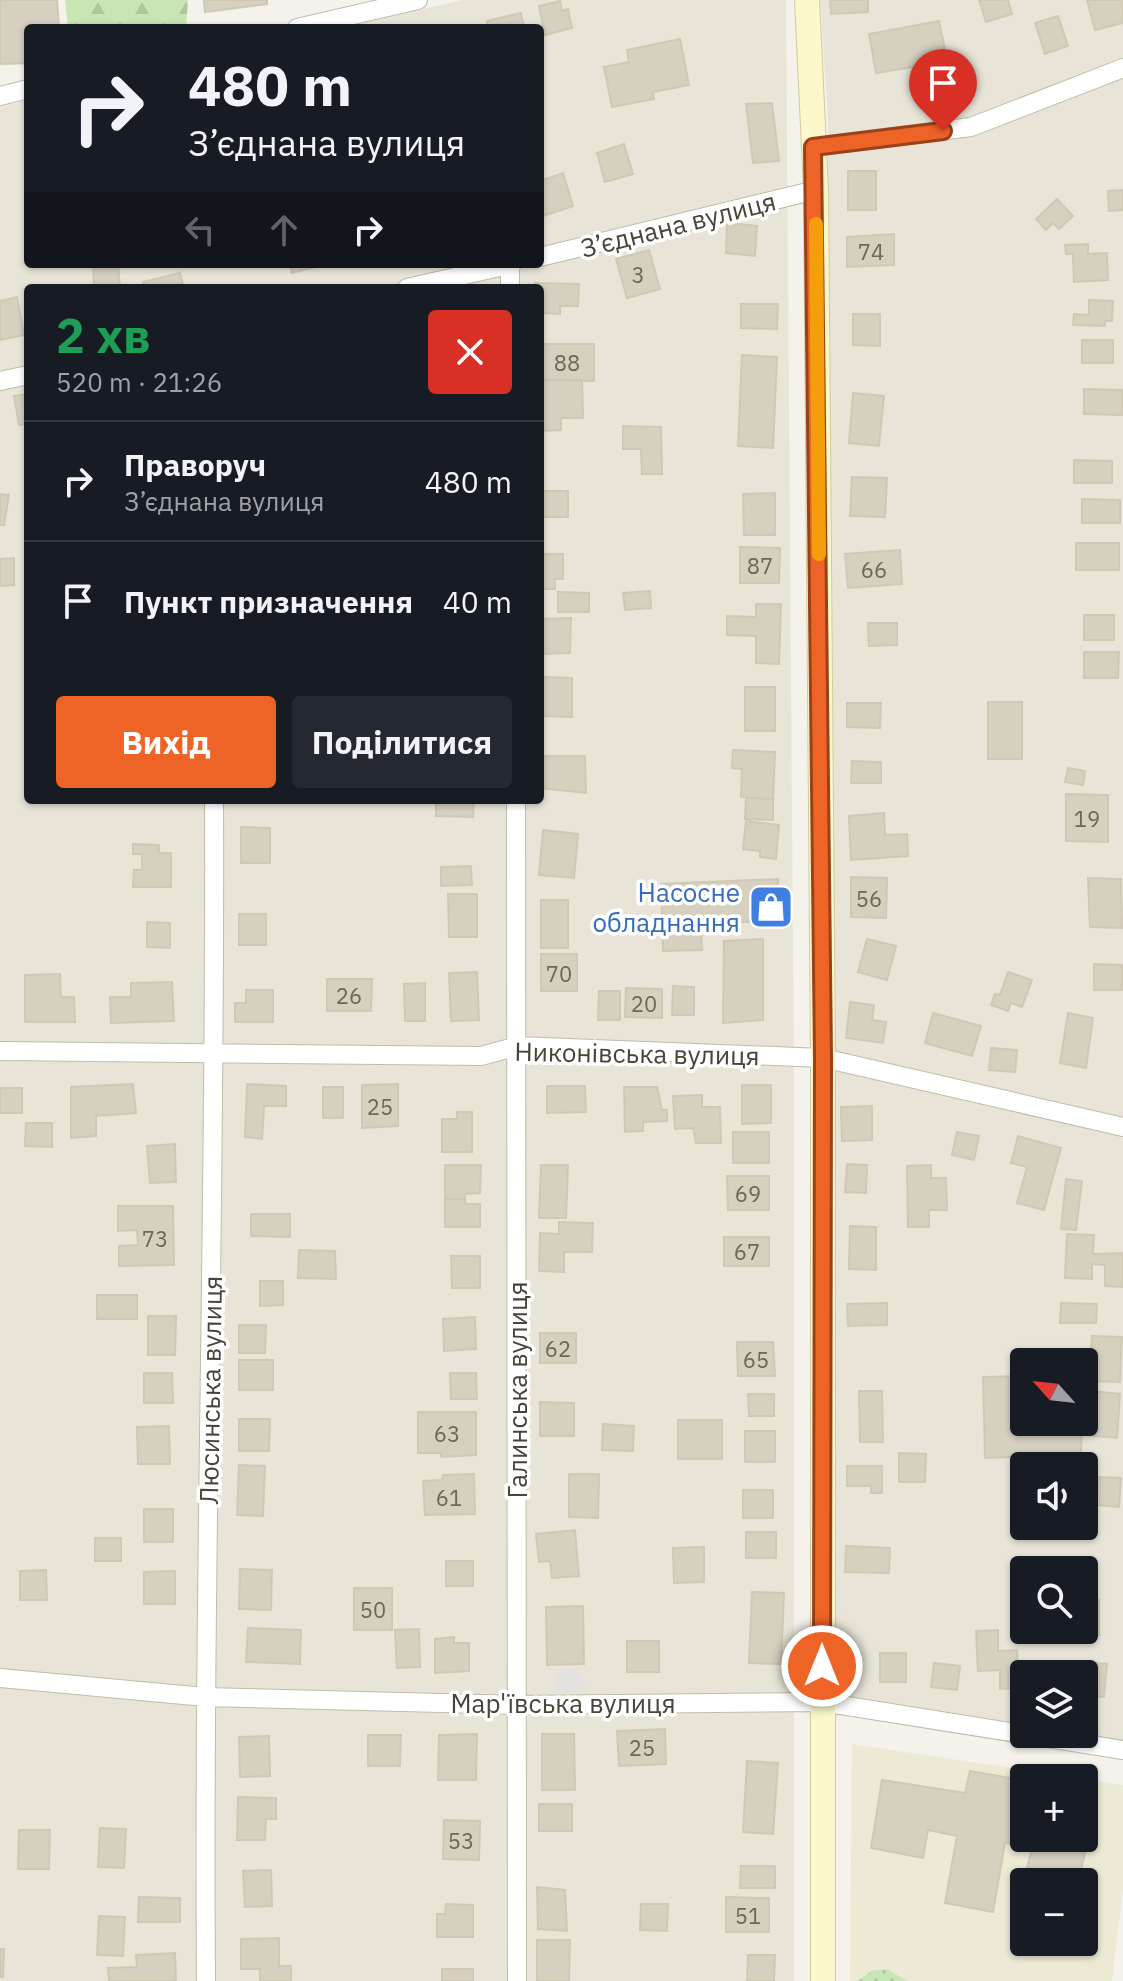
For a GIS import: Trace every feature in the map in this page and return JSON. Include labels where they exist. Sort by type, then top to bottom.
[{"type":"main road","points":[[807,0],[816,190],[823,1058],[823,1981]]},
{"type":"street","points":[[310,24],[366,6],[418,0]]},
{"type":"street","points":[[813,147],[971,127],[1123,68]]},
{"type":"street","points":[[0,96],[24,90]]},
{"type":"street","name":"З’єднана вулиця","points":[[544,256],[816,190]]},
{"type":"street","points":[[424,284],[494,268]]},
{"type":"street","points":[[0,381],[24,376]]},
{"type":"street","name":"Люсинська вулиця","points":[[206,1981],[205,1697],[215,1054],[214,804]]},
{"type":"street","name":"Галинська вулиця","points":[[516,804],[517,1981]]},
{"type":"street","name":"Никонівська вулиця","points":[[0,1051],[481,1056],[518,1046],[823,1058],[1123,1127]]},
{"type":"street","name":"Мар'ївська вулиця","points":[[0,1678],[205,1697],[516,1705],[822,1702],[1123,1750]]},
{"type":"shaded area","points":[[463,0],[786,0],[794,1084],[794,1981],[0,1981],[0,107],[24,101],[24,268],[544,268],[544,24],[358,24]]},
{"type":"shaded area","points":[[820,0],[1123,0],[1123,1743],[1098,1739],[1098,1660],[1010,1660],[1010,1725],[832,1696],[828,118]]},
{"type":"shaded area","points":[[578,1667],[588,1692],[554,1692],[557,1668]]},
{"type":"shaded area","points":[[852,1744],[1010,1768],[1010,1852],[1098,1852],[1098,1781],[1123,1785],[1123,1888],[1112,1981],[850,1981]]},
{"type":"green space","points":[[65,0],[188,0],[186,24],[68,24]]},
{"type":"green space","points":[[887,1969],[907,1981],[858,1981],[871,1971]]},
{"type":"building","points":[[0,0],[57,0],[59,24],[24,24],[24,63],[0,64]]},
{"type":"building","points":[[204,0],[267,0],[267,4],[205,12]]},
{"type":"building","points":[[830,0],[868,0],[868,12],[831,14]]},
{"type":"building","points":[[979,0],[1008,0],[1012,14],[986,22]]},
{"type":"building","points":[[1087,0],[1123,0],[1123,23],[1095,30]]},
{"type":"building","points":[[560,1],[562,11],[568,9],[572,28],[545,35],[539,6]]},
{"type":"building","points":[[521,13],[523,24],[487,24],[487,21]]},
{"type":"building","points":[[1058,16],[1068,46],[1045,54],[1035,23]]},
{"type":"building","points":[[939,21],[950,73],[916,81],[913,67],[876,73],[869,34]]},
{"type":"building","points":[[680,39],[689,85],[653,92],[654,99],[612,107],[604,67],[629,62],[627,50]]},
{"type":"building","points":[[772,103],[779,161],[753,163],[746,104]]},
{"type":"building","points":[[624,144],[633,174],[605,182],[597,153]]},
{"type":"building","points":[[848,171],[876,171],[876,210],[848,210]]},
{"type":"building","points":[[563,173],[573,206],[544,216],[544,180]]},
{"type":"building","points":[[1123,190],[1123,210],[1109,211],[1108,191]]},
{"type":"building","points":[[1057,199],[1073,216],[1059,229],[1053,223],[1046,230],[1036,219]]},
{"type":"building","points":[[727,223],[757,226],[755,256],[726,253]]},
{"type":"building","points":[[894,234],[894,265],[847,267],[847,237]]},
{"type":"building","points":[[1088,244],[1088,254],[1107,253],[1108,280],[1074,282],[1073,254],[1066,254],[1065,245]]},
{"type":"building","points":[[649,250],[660,289],[627,298],[616,259]]},
{"type":"building","points":[[93,268],[118,268],[120,284],[94,284]]},
{"type":"building","points":[[291,268],[311,268],[292,273]]},
{"type":"building","points":[[180,273],[183,284],[143,284]]},
{"type":"building","points":[[535,283],[579,284],[578,306],[560,306],[560,314],[544,313],[544,284]]},
{"type":"building","points":[[17,297],[24,335],[0,340],[0,301]]},
{"type":"building","points":[[1089,300],[1113,301],[1112,321],[1105,321],[1105,326],[1073,325],[1074,314],[1089,315]]},
{"type":"building","points":[[741,304],[778,304],[777,329],[741,328]]},
{"type":"building","points":[[853,314],[880,314],[880,346],[853,345]]},
{"type":"building","points":[[1082,340],[1113,340],[1113,363],[1082,363]]},
{"type":"building","points":[[544,344],[594,344],[594,381],[544,380]]},
{"type":"building","points":[[742,355],[777,357],[773,448],[738,446]]},
{"type":"building","points":[[544,380],[582,380],[583,418],[561,418],[561,430],[544,431]]},
{"type":"building","points":[[1084,389],[1122,390],[1123,415],[1084,414]]},
{"type":"building","points":[[853,393],[884,396],[879,446],[849,443]]},
{"type":"building","points":[[24,395],[24,424],[19,425],[14,396]]},
{"type":"building","points":[[623,426],[661,427],[662,474],[642,474],[641,449],[623,449]]},
{"type":"building","points":[[1074,460],[1112,461],[1112,483],[1074,483]]},
{"type":"building","points":[[852,477],[887,478],[885,517],[850,516]]},
{"type":"building","points":[[544,491],[568,491],[568,517],[544,517]]},
{"type":"building","points":[[775,493],[775,535],[744,535],[743,494]]},
{"type":"building","points":[[0,494],[9,495],[4,525],[0,525]]},
{"type":"building","points":[[1082,499],[1120,500],[1120,523],[1082,523]]},
{"type":"building","points":[[1076,543],[1119,543],[1119,570],[1076,570]]},
{"type":"building","points":[[740,547],[780,548],[779,583],[740,583]]},
{"type":"building","points":[[900,550],[902,584],[848,588],[845,554]]},
{"type":"building","points":[[544,554],[563,554],[563,579],[555,579],[555,589],[544,589]]},
{"type":"building","points":[[14,558],[14,585],[0,586],[0,559]]},
{"type":"building","points":[[650,591],[651,608],[625,610],[623,593]]},
{"type":"building","points":[[558,592],[589,593],[589,612],[558,612]]},
{"type":"building","points":[[756,604],[781,604],[779,664],[756,663],[756,636],[727,635],[727,616],[756,617]]},
{"type":"building","points":[[1084,615],[1114,615],[1114,640],[1084,640]]},
{"type":"building","points":[[571,618],[570,653],[544,654],[544,619]]},
{"type":"building","points":[[868,623],[897,623],[897,645],[869,646]]},
{"type":"building","points":[[1084,652],[1119,652],[1118,678],[1084,678]]},
{"type":"building","points":[[544,677],[572,678],[572,717],[544,716]]},
{"type":"building","points":[[745,687],[775,687],[775,731],[745,731]]},
{"type":"building","points":[[988,702],[1022,702],[1022,759],[988,759]]},
{"type":"building","points":[[847,703],[881,703],[880,728],[847,727]]},
{"type":"building","points":[[733,750],[775,752],[773,799],[741,797],[742,769],[732,768]]},
{"type":"building","points":[[544,756],[585,756],[586,793],[544,788]]},
{"type":"building","points":[[852,761],[881,762],[881,783],[851,783]]},
{"type":"building","points":[[1068,768],[1085,771],[1083,785],[1065,782]]},
{"type":"building","points":[[1066,794],[1108,795],[1108,842],[1066,841]]},
{"type":"building","points":[[746,798],[773,799],[773,820],[745,819]]},
{"type":"building","points":[[436,804],[474,804],[473,817],[436,816]]},
{"type":"building","points":[[884,813],[885,835],[907,834],[908,856],[851,860],[849,816]]},
{"type":"building","points":[[746,821],[779,825],[776,859],[760,857],[760,851],[743,849]]},
{"type":"building","points":[[241,827],[270,828],[270,863],[241,863]]},
{"type":"building","points":[[543,830],[578,834],[574,878],[539,875]]},
{"type":"building","points":[[133,844],[159,845],[159,853],[171,853],[171,887],[133,887],[134,870],[142,870],[142,854],[133,854]]},
{"type":"building","points":[[471,866],[472,885],[441,886],[441,867]]},
{"type":"building","points":[[851,877],[887,878],[886,918],[851,917]]},
{"type":"building","points":[[1088,878],[1121,879],[1122,928],[1090,927]]},
{"type":"building","points":[[778,879],[779,921],[701,923],[702,950],[663,951],[661,884]]},
{"type":"building","points":[[448,894],[477,894],[477,937],[449,937]]},
{"type":"building","points":[[541,900],[568,900],[568,948],[541,948]]},
{"type":"building","points":[[239,914],[266,914],[266,945],[239,945]]},
{"type":"building","points":[[147,922],[170,923],[170,948],[147,947]]},
{"type":"building","points":[[763,939],[763,1020],[723,1023],[724,941]]},
{"type":"building","points":[[867,939],[896,946],[887,980],[858,972]]},
{"type":"building","points":[[541,954],[577,954],[577,991],[541,991]]},
{"type":"building","points":[[1094,964],[1122,965],[1122,990],[1094,990]]},
{"type":"building","points":[[477,972],[479,1020],[451,1021],[449,973]]},
{"type":"building","points":[[1008,972],[1032,980],[1022,1007],[1011,1003],[1008,1011],[991,1005],[995,994],[1000,995]]},
{"type":"building","points":[[60,974],[61,997],[74,997],[75,1022],[25,1022],[25,975]]},
{"type":"building","points":[[327,979],[372,979],[371,1011],[327,1011]]},
{"type":"building","points":[[172,982],[174,1021],[111,1023],[110,997],[131,997],[131,983]]},
{"type":"building","points":[[425,983],[425,1021],[405,1021],[404,984]]},
{"type":"building","points":[[673,986],[694,987],[694,1015],[672,1015]]},
{"type":"building","points":[[626,988],[662,989],[662,1018],[625,1017]]},
{"type":"building","points":[[246,990],[273,990],[273,1022],[235,1022],[235,1003],[246,1003]]},
{"type":"building","points":[[599,991],[620,991],[620,1020],[598,1020]]},
{"type":"building","points":[[850,1002],[874,1005],[872,1020],[886,1022],[883,1043],[846,1038]]},
{"type":"building","points":[[933,1013],[981,1026],[972,1056],[925,1043]]},
{"type":"building","points":[[1068,1013],[1093,1018],[1086,1068],[1060,1063]]},
{"type":"building","points":[[991,1048],[1017,1050],[1015,1072],[989,1070]]},
{"type":"building","points":[[133,1084],[136,1113],[96,1116],[96,1136],[71,1138],[71,1087]]},
{"type":"building","points":[[247,1084],[286,1086],[286,1106],[264,1106],[262,1139],[245,1137]]},
{"type":"building","points":[[398,1084],[398,1126],[362,1128],[362,1085]]},
{"type":"building","points":[[742,1085],[771,1085],[771,1123],[742,1124]]},
{"type":"building","points":[[547,1086],[585,1086],[586,1112],[547,1113]]},
{"type":"building","points":[[323,1087],[343,1087],[343,1118],[323,1118]]},
{"type":"building","points":[[624,1087],[657,1087],[662,1110],[667,1110],[667,1121],[643,1122],[643,1131],[625,1132]]},
{"type":"building","points":[[0,1088],[22,1088],[22,1113],[0,1113]]},
{"type":"building","points":[[702,1095],[702,1107],[720,1107],[721,1143],[696,1143],[693,1128],[675,1129],[673,1096]]},
{"type":"building","points":[[872,1106],[872,1140],[842,1141],[841,1107]]},
{"type":"building","points":[[457,1112],[472,1112],[472,1152],[442,1152],[442,1119],[457,1119]]},
{"type":"building","points":[[26,1123],[52,1123],[52,1147],[25,1146]]},
{"type":"building","points":[[733,1132],[769,1132],[769,1163],[733,1163]]},
{"type":"building","points":[[957,1132],[979,1136],[974,1160],[952,1155]]},
{"type":"building","points":[[1018,1136],[1061,1148],[1044,1210],[1017,1203],[1027,1167],[1011,1163]]},
{"type":"building","points":[[175,1144],[176,1182],[150,1183],[147,1146]]},
{"type":"building","points":[[847,1164],[867,1165],[866,1193],[845,1192]]},
{"type":"building","points":[[445,1165],[481,1165],[480,1193],[465,1194],[465,1199],[445,1199]]},
{"type":"building","points":[[541,1165],[568,1165],[566,1218],[539,1218]]},
{"type":"building","points":[[931,1165],[931,1178],[946,1178],[947,1210],[929,1210],[929,1227],[908,1227],[907,1166]]},
{"type":"building","points":[[727,1176],[769,1176],[769,1210],[728,1210]]},
{"type":"building","points":[[1066,1179],[1082,1181],[1076,1230],[1061,1229]]},
{"type":"building","points":[[445,1199],[465,1199],[466,1204],[480,1204],[480,1227],[445,1227]]},
{"type":"building","points":[[118,1206],[173,1206],[174,1265],[119,1266],[119,1246],[138,1245],[137,1230],[118,1231]]},
{"type":"building","points":[[251,1214],[290,1214],[290,1237],[251,1236]]},
{"type":"building","points":[[559,1222],[593,1223],[592,1252],[564,1252],[564,1272],[539,1271],[540,1233],[559,1234]]},
{"type":"building","points":[[850,1226],[876,1227],[876,1270],[849,1269]]},
{"type":"building","points":[[1067,1234],[1094,1235],[1093,1254],[1123,1253],[1123,1287],[1105,1286],[1105,1265],[1092,1264],[1092,1279],[1065,1278]]},
{"type":"building","points":[[724,1237],[769,1237],[769,1266],[724,1266]]},
{"type":"building","points":[[299,1250],[335,1251],[336,1279],[298,1278]]},
{"type":"building","points":[[451,1256],[480,1256],[480,1288],[452,1288]]},
{"type":"building","points":[[260,1281],[283,1281],[283,1305],[260,1306]]},
{"type":"building","points":[[97,1295],[137,1295],[137,1319],[97,1319]]},
{"type":"building","points":[[887,1303],[887,1325],[848,1326],[847,1304]]},
{"type":"building","points":[[1061,1303],[1097,1304],[1096,1323],[1060,1323]]},
{"type":"building","points":[[148,1316],[176,1316],[175,1355],[148,1355]]},
{"type":"building","points":[[475,1317],[476,1349],[444,1351],[443,1319]]},
{"type":"building","points":[[239,1325],[266,1325],[265,1353],[239,1353]]},
{"type":"building","points":[[540,1333],[576,1333],[576,1363],[540,1363]]},
{"type":"building","points":[[1092,1336],[1122,1337],[1120,1382],[1098,1381],[1098,1348],[1091,1348]]},
{"type":"building","points":[[737,1342],[773,1342],[775,1376],[738,1376]]},
{"type":"building","points":[[239,1360],[273,1360],[273,1390],[239,1390]]},
{"type":"building","points":[[144,1373],[172,1373],[173,1403],[144,1403]]},
{"type":"building","points":[[450,1373],[476,1373],[477,1399],[451,1399]]},
{"type":"building","points":[[1010,1376],[1010,1436],[1082,1436],[1081,1452],[1010,1452],[1010,1457],[985,1458],[983,1377]]},
{"type":"building","points":[[859,1391],[882,1391],[883,1442],[860,1442]]},
{"type":"building","points":[[1098,1392],[1120,1394],[1117,1438],[1096,1436]]},
{"type":"building","points":[[748,1394],[774,1394],[774,1416],[749,1416]]},
{"type":"building","points":[[540,1402],[574,1403],[574,1436],[540,1436]]},
{"type":"building","points":[[418,1412],[476,1412],[476,1455],[441,1457],[441,1453],[418,1453]]},
{"type":"building","points":[[239,1419],[270,1419],[269,1451],[239,1451]]},
{"type":"building","points":[[678,1420],[722,1420],[722,1459],[678,1459]]},
{"type":"building","points":[[603,1424],[634,1426],[633,1451],[602,1450]]},
{"type":"building","points":[[169,1426],[170,1464],[138,1464],[137,1427]]},
{"type":"building","points":[[745,1431],[775,1431],[775,1462],[745,1462]]},
{"type":"building","points":[[899,1453],[926,1454],[925,1482],[899,1482]]},
{"type":"building","points":[[239,1465],[265,1466],[263,1516],[237,1515]]},
{"type":"building","points":[[847,1466],[882,1466],[882,1493],[871,1493],[871,1486],[847,1486]]},
{"type":"building","points":[[474,1474],[475,1514],[425,1515],[423,1481],[442,1480],[443,1475]]},
{"type":"building","points":[[569,1474],[599,1474],[598,1518],[569,1517]]},
{"type":"building","points":[[1098,1477],[1121,1478],[1119,1507],[1098,1505]]},
{"type":"building","points":[[743,1490],[773,1490],[773,1518],[743,1518]]},
{"type":"building","points":[[144,1509],[173,1509],[173,1542],[144,1542]]},
{"type":"building","points":[[575,1530],[579,1576],[552,1578],[550,1561],[539,1562],[536,1534]]},
{"type":"building","points":[[746,1532],[776,1532],[776,1558],[746,1558]]},
{"type":"building","points":[[95,1538],[121,1538],[121,1561],[95,1561]]},
{"type":"building","points":[[846,1546],[890,1548],[889,1573],[845,1572]]},
{"type":"building","points":[[704,1547],[704,1582],[674,1583],[673,1548]]},
{"type":"building","points":[[446,1561],[473,1561],[473,1586],[446,1586]]},
{"type":"building","points":[[240,1569],[272,1570],[271,1610],[239,1609]]},
{"type":"building","points":[[46,1570],[47,1600],[20,1600],[20,1571]]},
{"type":"building","points":[[175,1571],[175,1604],[144,1604],[144,1572]]},
{"type":"building","points":[[354,1588],[392,1588],[392,1630],[354,1630]]},
{"type":"building","points":[[752,1592],[784,1593],[781,1664],[749,1663]]},
{"type":"building","points":[[583,1606],[584,1664],[547,1665],[546,1607]]},
{"type":"building","points":[[248,1628],[301,1630],[300,1664],[246,1662]]},
{"type":"building","points":[[419,1629],[420,1667],[397,1668],[395,1630]]},
{"type":"building","points":[[998,1630],[998,1651],[1017,1650],[1018,1660],[1010,1660],[1010,1688],[1000,1689],[1000,1670],[978,1671],[976,1631]]},
{"type":"building","points":[[454,1637],[454,1643],[469,1643],[469,1671],[435,1673],[435,1639]]},
{"type":"building","points":[[627,1641],[659,1641],[659,1672],[627,1672]]},
{"type":"building","points":[[880,1653],[906,1653],[906,1682],[880,1682]]},
{"type":"building","points":[[934,1663],[960,1666],[957,1690],[931,1687]]},
{"type":"building","points":[[1098,1663],[1107,1664],[1104,1697],[1098,1697]]},
{"type":"building","points":[[665,1729],[666,1764],[619,1766],[617,1731]]},
{"type":"building","points":[[477,1734],[476,1780],[438,1780],[439,1735]]},
{"type":"building","points":[[542,1734],[574,1734],[575,1790],[542,1790]]},
{"type":"building","points":[[368,1735],[401,1735],[400,1766],[368,1766]]},
{"type":"building","points":[[269,1736],[270,1776],[240,1777],[239,1737]]},
{"type":"building","points":[[747,1761],[778,1763],[773,1834],[743,1832]]},
{"type":"building","points":[[970,1771],[1010,1778],[1010,1844],[1005,1843],[993,1912],[945,1903],[957,1836],[928,1830],[923,1858],[871,1848],[882,1780],[965,1793]]},
{"type":"building","points":[[238,1797],[276,1798],[276,1819],[266,1819],[265,1840],[237,1840]]},
{"type":"building","points":[[539,1804],[572,1804],[572,1831],[539,1831]]},
{"type":"building","points":[[444,1820],[480,1821],[479,1860],[443,1859]]},
{"type":"building","points":[[100,1828],[126,1829],[124,1868],[98,1867]]},
{"type":"building","points":[[19,1830],[50,1830],[49,1869],[18,1869]]},
{"type":"building","points":[[1031,1852],[1085,1852],[1082,1868],[1027,1868]]},
{"type":"building","points":[[741,1866],[775,1866],[775,1888],[740,1888]]},
{"type":"building","points":[[271,1870],[272,1906],[245,1907],[243,1871]]},
{"type":"building","points":[[537,1887],[565,1890],[567,1931],[538,1929]]},
{"type":"building","points":[[139,1897],[180,1898],[180,1922],[138,1922]]},
{"type":"building","points":[[726,1897],[769,1898],[769,1932],[726,1932]]},
{"type":"building","points":[[446,1904],[473,1905],[473,1937],[437,1937],[437,1914],[445,1914]]},
{"type":"building","points":[[641,1904],[668,1904],[667,1931],[640,1930]]},
{"type":"building","points":[[99,1916],[125,1917],[123,1956],[97,1955]]},
{"type":"building","points":[[279,1938],[279,1966],[291,1966],[291,1981],[260,1981],[260,1969],[241,1969],[241,1939]]},
{"type":"building","points":[[537,1940],[570,1940],[569,1981],[537,1981]]},
{"type":"building","points":[[0,1949],[4,1949],[3,1977],[0,1977]]},
{"type":"building","points":[[175,1953],[176,1981],[109,1981],[108,1968],[137,1967],[136,1955]]},
{"type":"building","points":[[748,1955],[775,1955],[774,1981],[747,1981]]},
{"type":"building","points":[[442,1969],[473,1969],[473,1981],[442,1981]]},
{"type":"slow traffic","points":[[816,224],[819,554]]},
{"type":"place","name":"Насосне обладнання","points":[[771,907]]},
{"type":"route","points":[[822,1666],[823,1058],[816,190],[813,147],[943,131]]}]
